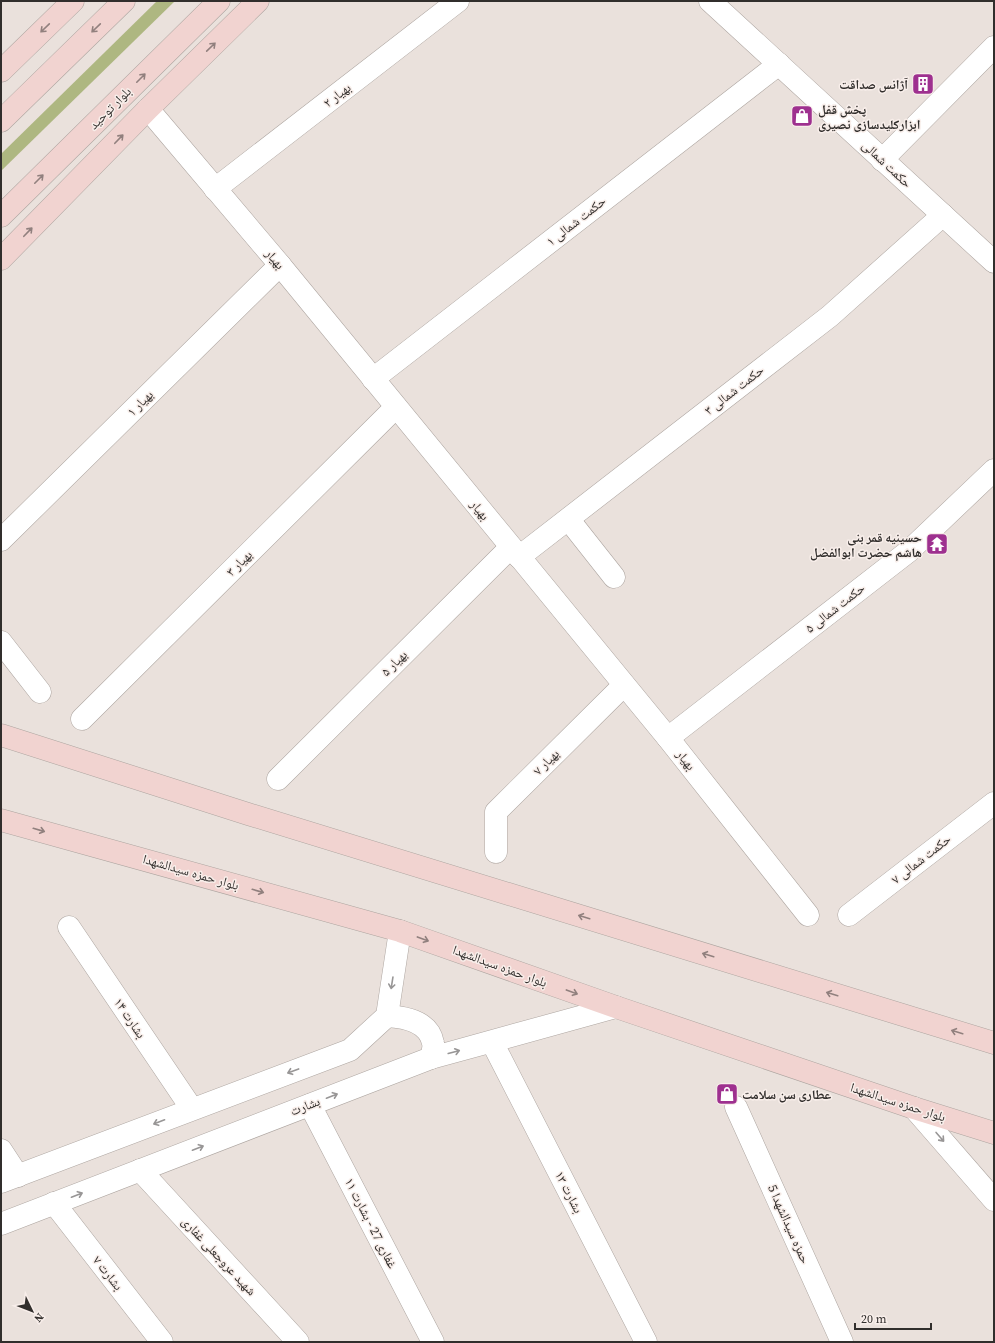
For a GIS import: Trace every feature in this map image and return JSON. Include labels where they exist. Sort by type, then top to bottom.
[{"type":"main road","points":[[1,71],[74,1]]},
{"type":"main road","points":[[1,121],[124,1]]},
{"type":"main road","name":"بلوار توحید","points":[[1,216],[219,1]]},
{"type":"main road","points":[[1,260],[148,109],[258,1]]},
{"type":"main road","points":[[1,735],[255,816],[994,1043]]},
{"type":"main road","name":"بلوار حمزه سیدالشهدا","points":[[1,820],[400,931],[616,1007],[914,1108],[994,1133]]},
{"type":"street","name":"بهیار ۲","points":[[215,189],[458,1]]},
{"type":"street","name":"حکمت شمالی","points":[[710,1],[994,262]]},
{"type":"street","points":[[882,160],[994,47]]},
{"type":"street","name":"حکمت شمالی ۱","points":[[373,379],[779,64]]},
{"type":"street","name":"بهیار","points":[[148,109],[280,265],[668,738],[808,915]]},
{"type":"street","name":"حکمت شمالی ۳","points":[[515,552],[569,520],[830,316],[943,215]]},
{"type":"street","name":"بهیار ۱","points":[[1,540],[280,265]]},
{"type":"street","name":"بهیار ۳","points":[[82,719],[396,407]]},
{"type":"street","name":"حکمت شمالی ۵","points":[[668,738],[909,551],[994,470]]},
{"type":"street","points":[[569,520],[614,577]]},
{"type":"street","name":"بهیار ۵","points":[[278,779],[515,552]]},
{"type":"street","points":[[1,642],[40,692]]},
{"type":"street","name":"بهیار ۷","points":[[496,852],[496,812],[624,685]]},
{"type":"street","name":"حکمت شمالی ۷","points":[[849,915],[994,803]]},
{"type":"street","name":"بشارت ۱۴","points":[[69,927],[192,1109]]},
{"type":"street","points":[[1,1150],[10,1179],[350,1050],[387,1016],[400,931]]},
{"type":"street","name":"بشارت","points":[[1,1224],[431,1058],[616,1007]]},
{"type":"street","points":[[387,1016],[403,1017],[421,1024],[429,1032],[434,1043],[431,1058]]},
{"type":"street","name":"بشارت ۱۳","points":[[492,1042],[646,1342]]},
{"type":"street","name":"غفاری 27 - بشارت ۱۱","points":[[310,1105],[433,1342]]},
{"type":"street","name":"حمزه سیدالشهدا 5","points":[[736,1106],[842,1342]]},
{"type":"street","points":[[914,1108],[994,1200]]},
{"type":"street","name":"شهید عروجعلی غفاری","points":[[140,1170],[298,1342]]},
{"type":"street","name":"بشارت ۷","points":[[54,1203],[162,1342]]},
{"type":"green space","points":[[157,1],[175,1],[1,171],[1,154]]},
{"type":"place","name":"آژانس صداقت","points":[[923,84]]},
{"type":"place","name":"پخش قفل ابزارکلیدسازی نصیری","points":[[802,116]]},
{"type":"place","name":"حسینیه قمر بنی هاشم حضرت ابوالفضل","points":[[937,544]]},
{"type":"place","name":"عطاری سن سلامت","points":[[727,1094]]}]
